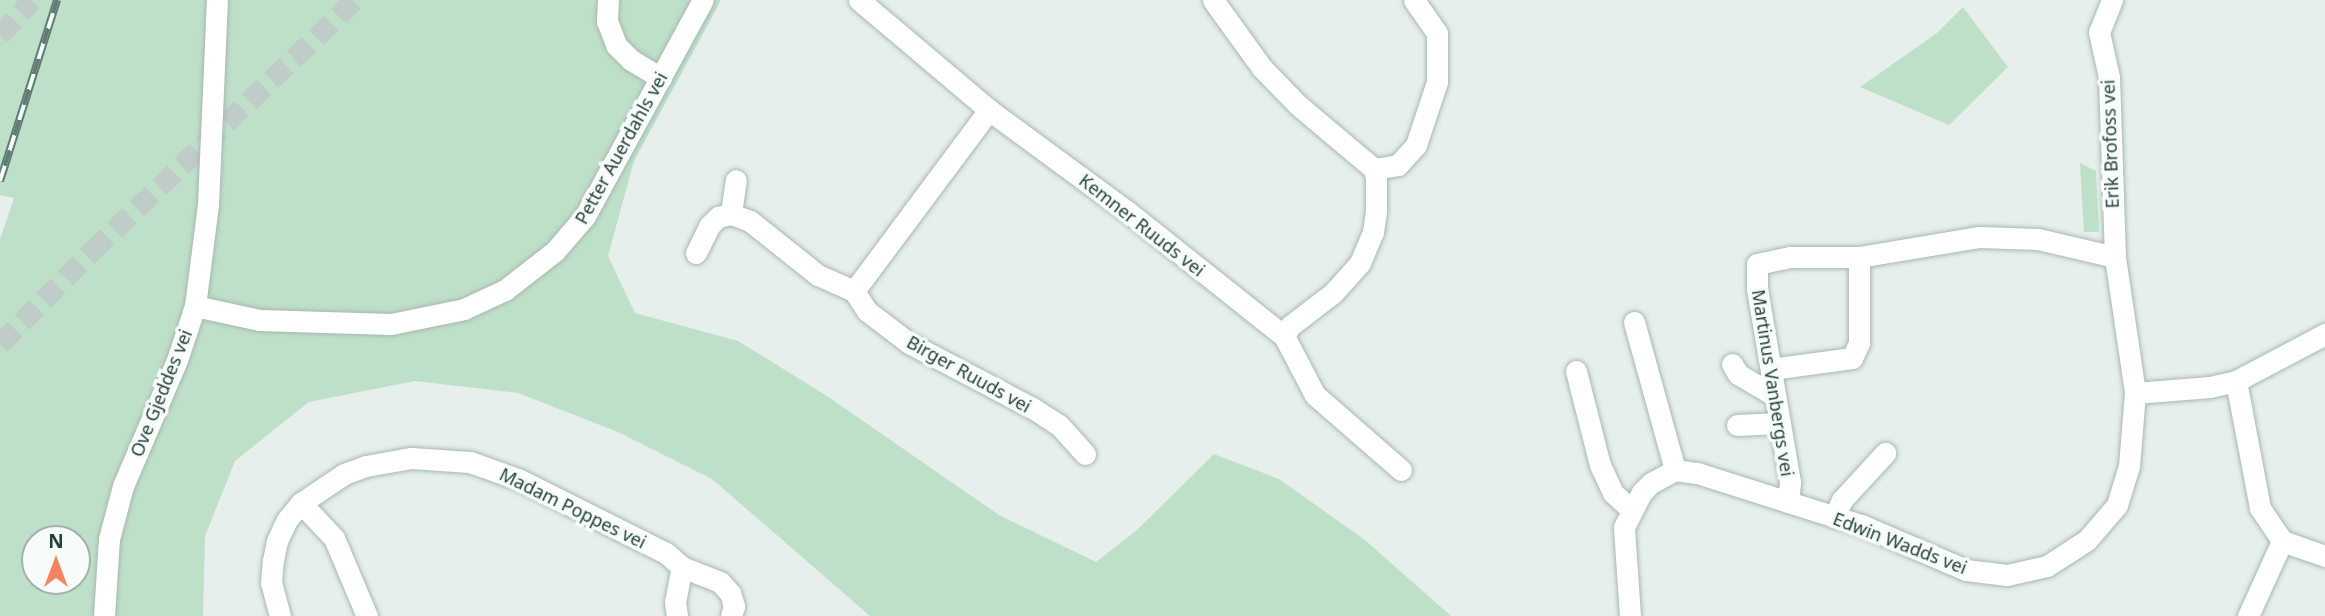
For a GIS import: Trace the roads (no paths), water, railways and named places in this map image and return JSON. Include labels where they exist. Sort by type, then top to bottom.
[{"type":"street","name":"Ove Gjeddes vei","points":[[104,616],[109,539],[123,486],[177,360],[195,306],[208,205],[217,0]]},
{"type":"street","points":[[608,0],[607,21],[616,45],[631,60],[662,78]]},
{"type":"street","name":"Petter Auerdahls vei","points":[[195,306],[259,320],[391,324],[464,309],[505,290],[539,265],[574,231],[598,197],[702,0]]},
{"type":"street","name":"Kemner Ruuds vei","points":[[859,0],[989,110],[1128,212],[1284,336],[1315,395],[1402,470]]},
{"type":"street","points":[[1213,0],[1262,68],[1298,106],[1374,169],[1376,211],[1368,246],[1360,263],[1333,293],[1290,326],[1284,336]]},
{"type":"street","points":[[1374,169],[1398,165],[1416,145],[1437,82],[1437,33],[1414,0]]},
{"type":"street","name":"Erik Brofoss vei","points":[[2112,0],[2099,32],[2109,77],[2109,159],[2115,257],[2135,393]]},
{"type":"street","points":[[854,291],[989,110]]},
{"type":"street","points":[[696,253],[709,226],[718,217],[731,214],[736,180]]},
{"type":"street","name":"Birger Ruuds vei","points":[[731,214],[750,221],[818,275],[854,291],[867,311],[909,343],[1051,420],[1085,454]]},
{"type":"street","points":[[1772,369],[1852,358],[1859,343],[1859,257],[1979,237],[2038,239],[2115,257]]},
{"type":"street","name":"Martinus Vanbergs vei","points":[[1788,502],[1790,482],[1757,288],[1757,264],[1790,257],[1859,257]]},
{"type":"street","points":[[1630,616],[1624,527],[1631,509],[1651,483],[1675,470],[1634,322]]},
{"type":"street","points":[[2135,393],[2210,387],[2236,381],[2325,334]]},
{"type":"street","points":[[1732,364],[1738,374],[1774,396]]},
{"type":"street","points":[[1576,371],[1600,465],[1613,493],[1631,509]]},
{"type":"street","points":[[2236,381],[2260,508],[2282,541],[2325,556]]},
{"type":"street","name":"Edwin Wadds vei","points":[[1675,470],[1697,473],[1834,517],[1966,570],[2007,575],[2047,566],[2087,540],[2116,505],[2130,467],[2135,393]]},
{"type":"street","points":[[1737,425],[1779,423]]},
{"type":"street","points":[[1834,517],[1842,500],[1885,453]]},
{"type":"street","name":"Madam Poppes vei","points":[[279,616],[271,582],[273,561],[277,541],[287,520],[301,503],[344,474],[366,466],[411,458],[470,462],[517,479],[666,553],[682,567],[720,582],[730,593],[734,606],[732,616]]},
{"type":"street","points":[[301,503],[334,538],[367,616]]},
{"type":"street","points":[[2248,616],[2282,541]]},
{"type":"street","points":[[677,616],[676,602],[682,567]]},
{"type":"tunnel","points":[[0,35],[32,0]]},
{"type":"tunnel","points":[[0,344],[92,251],[355,0]]},
{"type":"railway","points":[[0,181],[57,0]]}]
